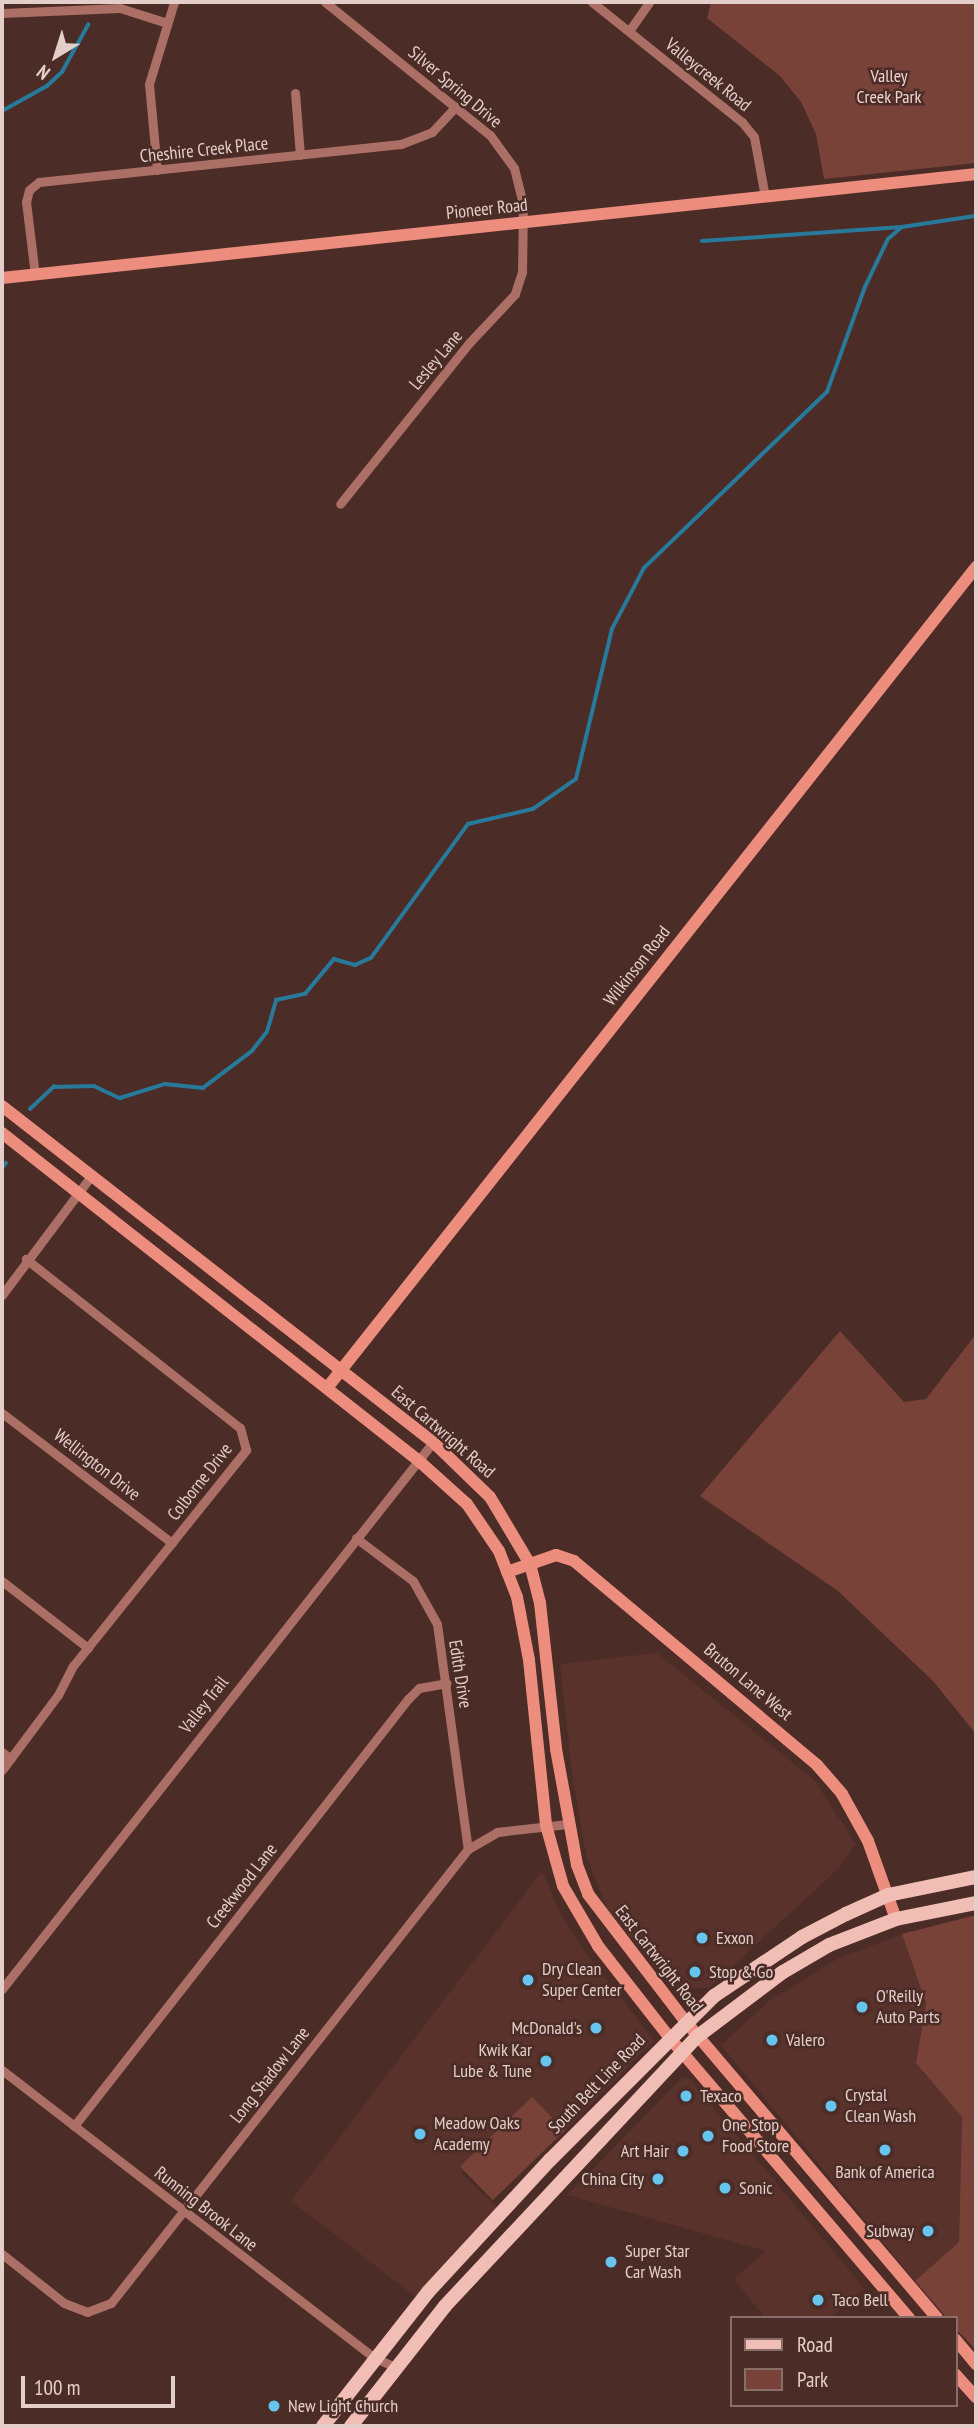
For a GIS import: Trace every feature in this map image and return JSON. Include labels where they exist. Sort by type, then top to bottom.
[{"type":"main road","name":"Pioneer Road","points":[[2,278],[976,174]]},
{"type":"main road","name":"Wilkinson Road","points":[[327,1388],[976,566]]},
{"type":"main road","name":"East Cartwright Road","points":[[2,1106],[433,1442],[491,1497],[530,1564],[548,1640],[556,1749],[568,1825],[588,1894],[686,2022],[935,2316]]},
{"type":"main road","name":"East Cartwright Road","points":[[2,1133],[419,1461],[467,1504],[499,1551],[507,1572],[529,1660],[547,1825],[563,1886],[573,1905],[598,1946],[669,2037],[907,2316]]},
{"type":"main road","name":"Bruton Lane West","points":[[507,1572],[556,1555],[574,1561],[817,1765],[842,1794],[868,1841],[896,1919]]},
{"type":"main road","name":"South Belt Line Road","points":[[323,2426],[428,2292],[669,2037],[724,1988],[802,1937],[888,1895],[976,1877]]},
{"type":"main road","points":[[351,2426],[395,2367],[552,2189],[698,2036],[785,1970],[829,1945],[896,1919],[976,1903]]},
{"type":"main road","points":[[552,2189],[586,2144],[581,2129]]},
{"type":"main road","points":[[836,2231],[851,2217]]},
{"type":"main road","points":[[957,2341],[976,2364]]},
{"type":"main road","points":[[957,2376],[975,2392]]},
{"type":"street","points":[[157,170],[149,84],[174,2]]},
{"type":"street","name":"Silver Spring Drive","points":[[325,2],[490,135],[514,168],[523,203],[522,223]]},
{"type":"street","name":"Valleycreek Road","points":[[592,2],[742,122],[754,137],[765,197]]},
{"type":"street","points":[[629,32],[649,2]]},
{"type":"street","points":[[2,13],[24,6],[120,8],[167,23]]},
{"type":"street","points":[[295,93],[300,155]]},
{"type":"street","name":"Cheshire Creek Place","points":[[35,275],[26,202],[34,185],[413,141],[432,132],[456,106]]},
{"type":"street","name":"Lesley Lane","points":[[340,504],[470,343],[515,294],[522,272],[522,223]]},
{"type":"street","points":[[2,1295],[26,1259],[92,1176]]},
{"type":"street","name":"Colborne Drive","points":[[2,1770],[88,1648],[242,1458],[246,1438],[240,1428],[26,1259]]},
{"type":"street","name":"Wellington Drive","points":[[2,1413],[172,1543]]},
{"type":"street","name":"Valley Trail","points":[[2,1989],[433,1442]]},
{"type":"street","name":"Edith Drive","points":[[356,1538],[414,1581],[437,1624],[468,1849]]},
{"type":"street","points":[[2,1581],[88,1648]]},
{"type":"street","name":"Creekwood Lane","points":[[74,2126],[408,1699],[419,1688],[447,1683]]},
{"type":"street","points":[[2,1752],[10,1759]]},
{"type":"street","name":"Long Shadow Lane","points":[[2,2254],[64,2303],[87,2312],[111,2303],[468,1849],[497,1832],[568,1825]]},
{"type":"street","name":"Running Brook Lane","points":[[2,2070],[375,2358],[395,2367]]},
{"type":"shaded area","points":[[657,1653],[814,1780],[856,1844],[838,1869],[709,1988],[672,1988],[606,1907],[586,1854],[572,1773],[560,1664]]},
{"type":"shaded area","points":[[542,1871],[563,1918],[586,1953],[654,2040],[565,2131],[532,2098],[461,2173],[498,2208],[416,2297],[291,2201]]},
{"type":"shaded area","points":[[902,1934],[926,2003],[916,2063],[962,2117],[959,2242],[915,2281],[721,2045],[769,2001],[837,1959]]},
{"type":"shaded area","points":[[682,2078],[689,2078],[865,2289],[831,2316],[763,2316],[734,2279],[766,2251],[567,2195]]},
{"type":"green space","name":"Valley Creek Park","points":[[711,2],[976,2],[976,163],[824,179],[816,134],[801,102],[780,76],[707,18]]},
{"type":"green space","points":[[840,1331],[904,1402],[926,1399],[976,1334],[976,1734],[933,1681],[838,1591],[700,1496]]},
{"type":"green space","points":[[976,1915],[976,2350],[957,2330],[957,2316],[945,2316],[915,2281],[959,2242],[962,2117],[916,2063],[926,2003],[902,1934]]},
{"type":"green space","points":[[532,2097],[565,2131],[493,2200],[460,2166]]},
{"type":"waterway","points":[[2,111],[47,86],[62,72],[88,25]]},
{"type":"waterway","points":[[702,241],[902,227],[976,216]]},
{"type":"waterway","points":[[30,1109],[54,1087],[94,1086],[120,1098],[165,1084],[203,1088],[252,1051],[267,1032],[276,1000],[305,994],[334,959],[355,965],[371,958],[468,824],[533,809],[576,779],[612,629],[644,568],[827,392],[865,287],[888,239],[902,227]]},
{"type":"waterway","points":[[2,1168],[6,1163]]},
{"type":"place","name":"Exxon","points":[[702,1938]]},
{"type":"place","name":"Stop & Go","points":[[695,1972]]},
{"type":"place","name":"Dry Clean Super Center","points":[[528,1980]]},
{"type":"place","name":"O'Reilly Auto Parts","points":[[862,2007]]},
{"type":"place","name":"McDonald's","points":[[596,2028]]},
{"type":"place","name":"Valero","points":[[772,2040]]},
{"type":"place","name":"Kwik Kar Lube & Tune","points":[[546,2061]]},
{"type":"place","name":"Texaco","points":[[686,2096]]},
{"type":"place","name":"Crystal Clean Wash","points":[[831,2106]]},
{"type":"place","name":"Meadow Oaks Academy","points":[[420,2134]]},
{"type":"place","name":"One Stop Food Store","points":[[708,2136]]},
{"type":"place","name":"Bank of America","points":[[885,2150]]},
{"type":"place","name":"Art Hair","points":[[683,2151]]},
{"type":"place","name":"China City","points":[[658,2179]]},
{"type":"place","name":"Sonic","points":[[725,2188]]},
{"type":"place","name":"Subway","points":[[928,2231]]},
{"type":"place","name":"Super Star Car Wash","points":[[611,2262]]},
{"type":"place","name":"Taco Bell","points":[[818,2300]]},
{"type":"place","name":"New Light Church","points":[[274,2406]]}]
